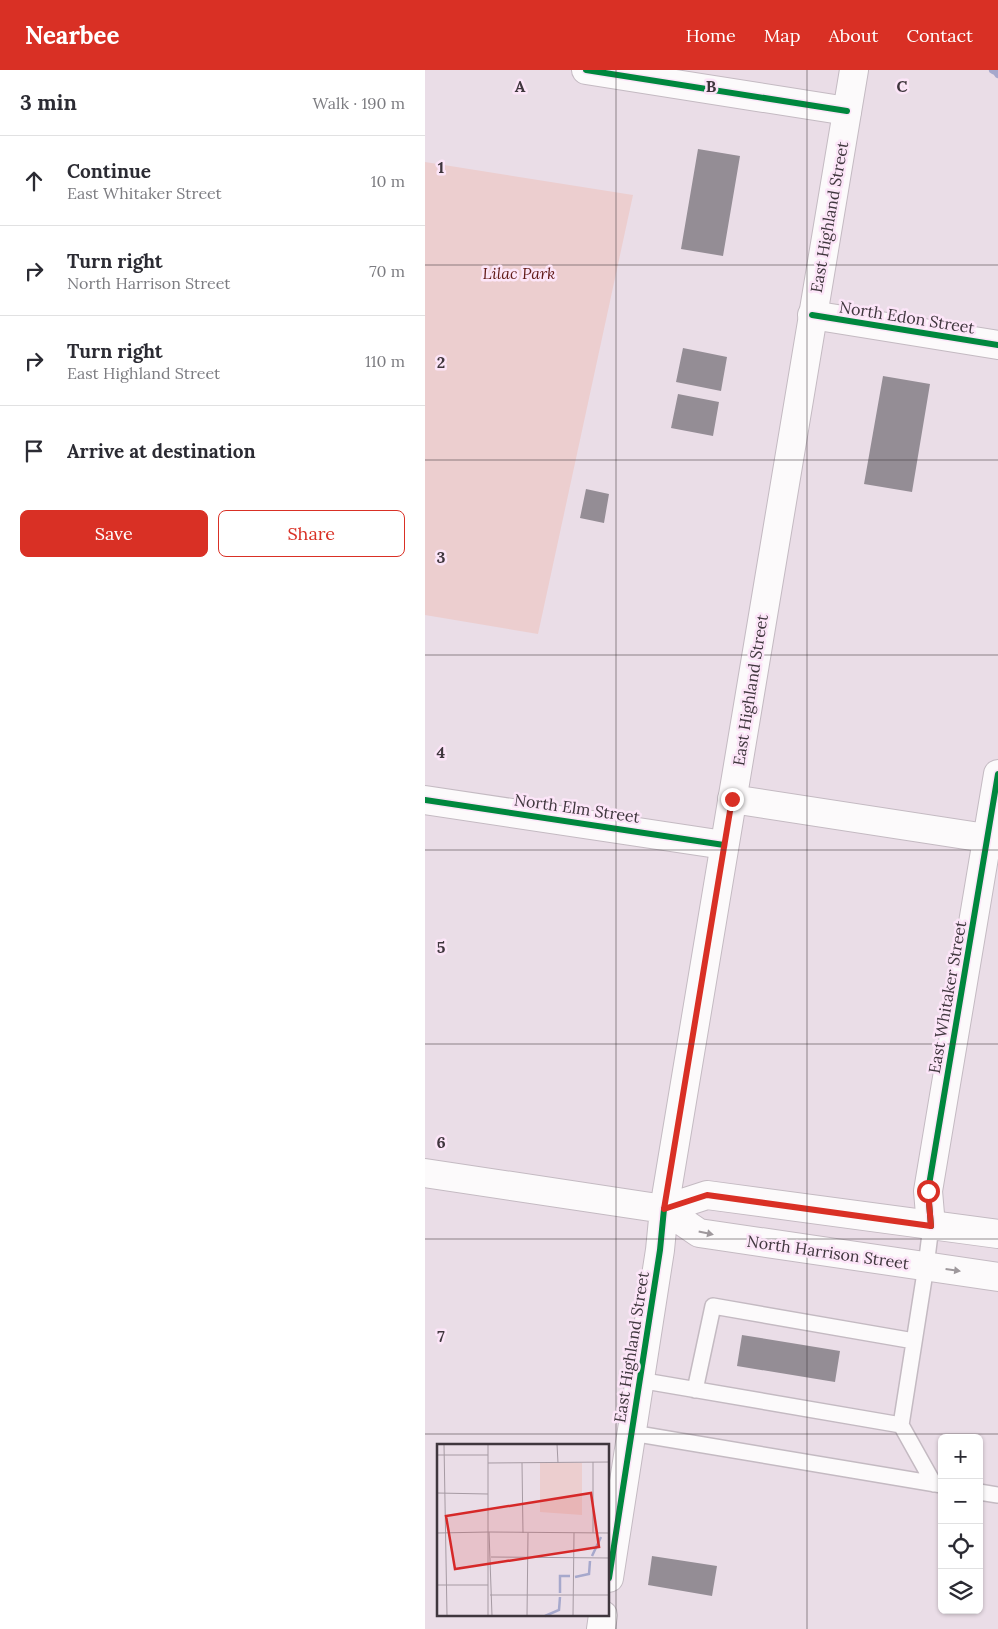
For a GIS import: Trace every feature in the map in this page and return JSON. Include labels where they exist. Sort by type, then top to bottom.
[{"type":"main road","points":[[586,70],[847,111]]},
{"type":"main road","name":"East Highland Street","points":[[610,1572],[660,1250],[664,1209],[853,70]]},
{"type":"main road","name":"North Edon Street","points":[[812,315],[998,345]]},
{"type":"main road","name":"East Whitaker Street","points":[[931,1226],[928,1191],[993,839],[998,774]]},
{"type":"main road","points":[[732,799],[993,839]]},
{"type":"main road","name":"North Elm Street","points":[[425,800],[725,845]]},
{"type":"main road","name":"North Harrison Street","points":[[425,1173],[664,1209],[699,1233],[998,1277]]},
{"type":"main road","name":"North Harrison Street","points":[[664,1209],[707,1195],[998,1234]]},
{"type":"main road","points":[[601,1629],[603,1616]]},
{"type":"lane","points":[[931,1226],[901,1425],[938,1485]]},
{"type":"lane","points":[[695,1390],[713,1306],[914,1341]]},
{"type":"lane","points":[[639,1380],[901,1425]]},
{"type":"lane","points":[[632,1434],[938,1485]]},
{"type":"lane","points":[[983,1493],[998,1495]]},
{"type":"green space","name":"Lilac Park","points":[[425,162],[633,195],[538,634],[425,615]]},
{"type":"building","points":[[698,149],[740,156],[723,256],[681,249]]},
{"type":"building","points":[[683,348],[727,357],[721,391],[676,382]]},
{"type":"building","points":[[883,376],[930,384],[912,492],[864,484]]},
{"type":"building","points":[[678,394],[719,402],[713,436],[671,428]]},
{"type":"building","points":[[586,489],[609,494],[604,523],[580,518]]},
{"type":"building","points":[[742,1335],[840,1351],[835,1382],[737,1366]]},
{"type":"building","points":[[652,1556],[717,1566],[712,1596],[648,1585]]},
{"type":"waterway","points":[[993,70],[998,74]]},
{"type":"cycle path","points":[[586,70],[847,111]]},
{"type":"cycle path","points":[[812,315],[998,345]]},
{"type":"cycle path","points":[[931,1226],[928,1191],[998,774]]},
{"type":"cycle path","points":[[425,800],[724,845]]},
{"type":"cycle path","points":[[610,1572],[660,1250],[664,1209]]},
{"type":"route","points":[[732,799],[664,1209],[707,1195],[931,1226],[928,1191]]}]
